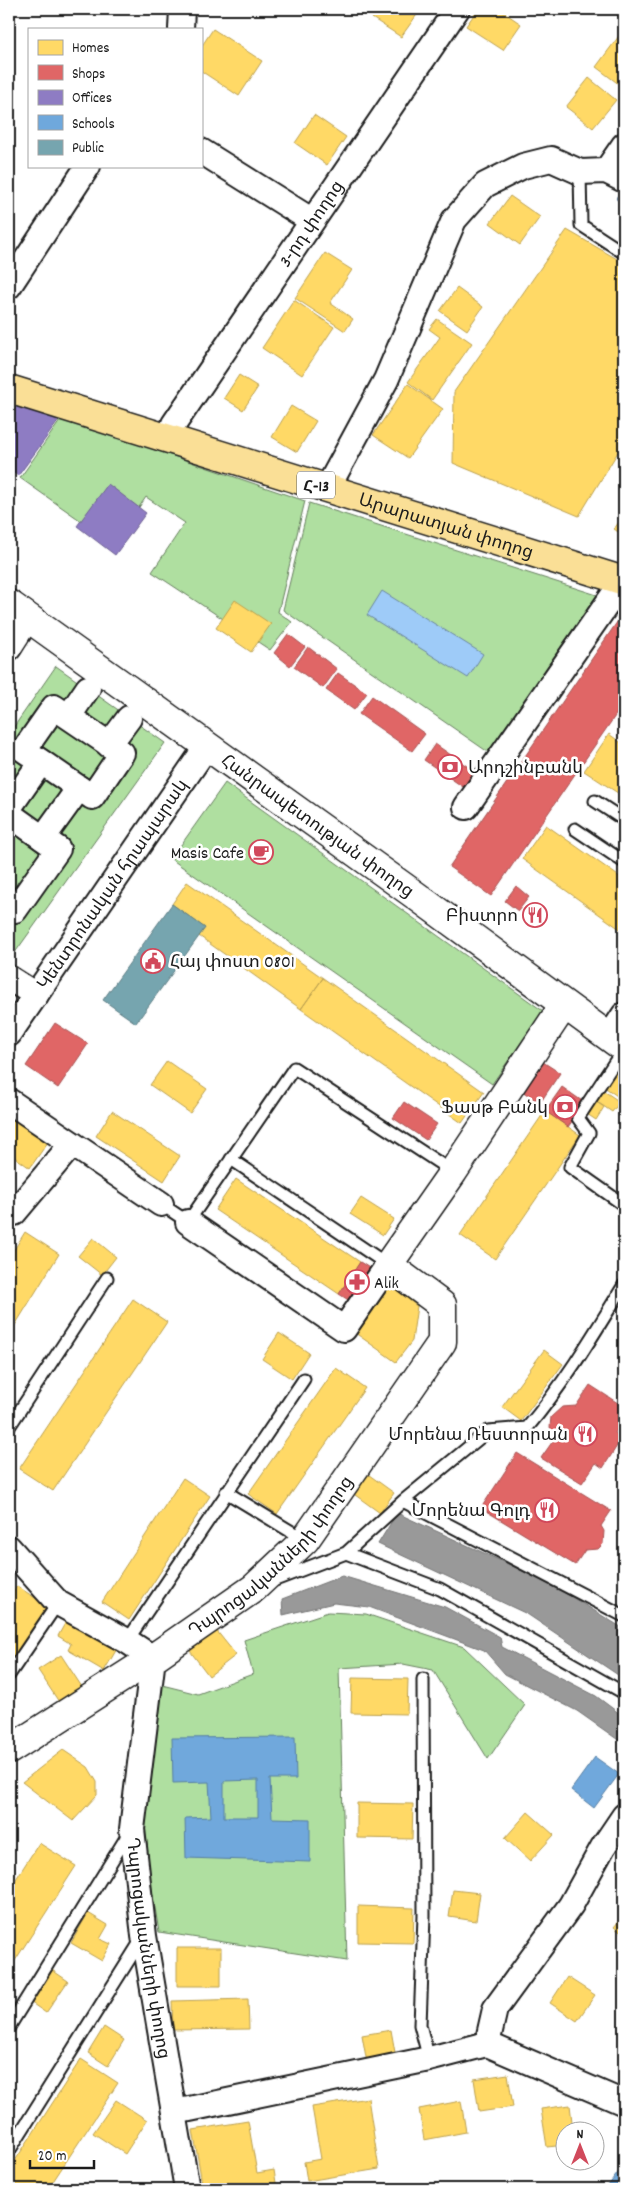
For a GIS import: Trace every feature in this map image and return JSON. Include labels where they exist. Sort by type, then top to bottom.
[{"type":"main road","name":"Արարատյան փողոց","points":[[9,389],[623,581]]},
{"type":"street","points":[[181,28],[182,9]]},
{"type":"street","name":"3-րդ փողոց","points":[[168,439],[174,424],[311,220],[457,9]]},
{"type":"street","points":[[326,489],[333,473],[386,380],[454,220],[485,185],[523,166],[552,159],[580,172],[615,175],[624,145]]},
{"type":"street","points":[[202,151],[311,220]]},
{"type":"street","points":[[9,286],[87,168]]},
{"type":"street","points":[[466,807],[623,581]]},
{"type":"street","points":[[9,648],[19,611]]},
{"type":"street","name":"Հանրապետության փողոց","points":[[19,611],[619,1045]]},
{"type":"street","points":[[69,716],[88,688]]},
{"type":"street","points":[[54,706],[109,744],[122,753],[92,796],[24,750],[54,706]]},
{"type":"street","points":[[109,744],[129,718]]},
{"type":"street","name":"Կենտրոնական հրապարակ","points":[[9,978],[36,995],[207,746]]},
{"type":"street","points":[[9,808],[40,762]]},
{"type":"street","points":[[43,838],[79,788]]},
{"type":"street","points":[[9,814],[58,848],[15,910],[9,905]]},
{"type":"street","points":[[9,1034],[36,995]]},
{"type":"street","points":[[188,1222],[344,1329],[454,1172],[564,1005]]},
{"type":"street","points":[[619,1045],[624,1015]]},
{"type":"street","points":[[9,1101],[161,1204]]},
{"type":"street","points":[[11,1217],[72,1144]]},
{"type":"street","name":"Դպրոցականների փողոց","points":[[187,2189],[144,1936],[132,1830],[153,1658],[254,1588],[305,1540],[442,1342],[442,1305],[388,1265]]},
{"type":"street","points":[[9,1750],[153,1658],[127,1641],[58,1604],[11,1554]]},
{"type":"street","points":[[487,2044],[495,2009],[571,1905],[603,1847],[624,1816]]},
{"type":"street","points":[[175,2112],[429,2059],[487,2044],[624,2103]]},
{"type":"lane","points":[[580,172],[581,225],[624,253]]},
{"type":"lane","points":[[595,801],[624,820]]},
{"type":"lane","points":[[575,829],[624,862]]},
{"type":"lane","points":[[619,1045],[578,1118],[589,1133],[570,1167],[624,1205]]},
{"type":"lane","points":[[161,1204],[188,1222],[294,1068],[454,1172]]},
{"type":"lane","points":[[232,1159],[388,1265]]},
{"type":"lane","points":[[9,1427],[107,1278]]},
{"type":"lane","points":[[254,1588],[346,1552],[403,1501],[488,1431],[528,1428],[543,1410],[624,1285]]},
{"type":"lane","points":[[127,1641],[304,1378]]},
{"type":"lane","points":[[226,1492],[305,1540]]},
{"type":"lane","points":[[403,1501],[624,1616]]},
{"type":"lane","points":[[346,1552],[440,1589],[624,1693]]},
{"type":"lane","points":[[9,1676],[58,1604]]},
{"type":"lane","points":[[423,1679],[424,1916],[420,2025],[429,2059]]},
{"type":"lane","points":[[9,2027],[132,1830]]},
{"type":"lane","points":[[9,2151],[144,1936]]},
{"type":"green space","points":[[62,418],[305,501],[278,612],[292,622],[270,650],[152,572],[185,523],[146,497],[114,544],[20,478]]},
{"type":"green space","points":[[309,503],[597,595],[488,752],[283,610]]},
{"type":"green space","points":[[56,666],[165,743],[14,954],[9,950],[9,734]]},
{"type":"green space","points":[[225,783],[543,1011],[492,1084],[171,859]]},
{"type":"green space","points":[[328,1612],[366,1614],[464,1647],[525,1705],[488,1759],[433,1670],[403,1664],[339,1668],[347,1961],[159,1932],[141,1823],[162,1685],[198,1694],[253,1674],[244,1640]]},
{"type":"water","points":[[382,591],[483,654],[468,678],[367,615]]},
{"type":"building: Homes","points":[[378,9],[421,9],[401,37],[372,18]]},
{"type":"building: Homes","points":[[478,9],[499,9],[521,24],[503,50],[466,26]]},
{"type":"building: Homes","points":[[213,29],[262,61],[239,96],[202,72],[202,46]]},
{"type":"building: Homes","points":[[619,36],[624,40],[624,88],[596,67]]},
{"type":"building: Homes","points":[[589,78],[616,100],[593,128],[566,107]]},
{"type":"building: Homes","points":[[314,115],[346,137],[327,165],[295,143]]},
{"type":"building: Homes","points":[[510,196],[540,217],[520,245],[490,223]]},
{"type":"building: Homes","points":[[567,230],[624,263],[624,442],[579,516],[453,463],[454,392]]},
{"type":"building: Homes","points":[[325,253],[352,270],[330,303],[353,319],[345,331],[295,298]]},
{"type":"building: Homes","points":[[457,288],[483,307],[467,330],[440,311]]},
{"type":"building: Homes","points":[[294,300],[334,327],[302,375],[262,348]]},
{"type":"building: Homes","points":[[437,319],[472,343],[432,400],[408,382],[440,337],[429,329]]},
{"type":"building: Homes","points":[[239,375],[258,387],[243,410],[224,398]]},
{"type":"building: Homes","points":[[408,384],[443,409],[408,458],[373,435]]},
{"type":"building: Homes","points":[[291,406],[316,421],[297,452],[272,437]]},
{"type":"building: Homes","points":[[624,515],[624,536],[614,529]]},
{"type":"building: Homes","points":[[235,600],[271,624],[251,652],[216,628]]},
{"type":"building: Homes","points":[[609,734],[624,745],[624,797],[584,771]]},
{"type":"building: Homes","points":[[546,825],[624,880],[624,932],[522,859]]},
{"type":"building: Homes","points":[[187,882],[323,978],[301,1009],[199,936],[205,928],[172,904]]},
{"type":"building: Homes","points":[[323,978],[484,1092],[462,1123],[301,1009]]},
{"type":"building: Homes","points":[[167,1061],[207,1089],[190,1113],[150,1085]]},
{"type":"building: Homes","points":[[614,1070],[622,1076],[617,1084],[624,1088],[620,1098],[603,1086]]},
{"type":"building: Homes","points":[[601,1089],[620,1102],[612,1112],[593,1099]]},
{"type":"building: Homes","points":[[593,1100],[604,1107],[596,1120],[584,1112]]},
{"type":"building: Homes","points":[[112,1111],[180,1156],[164,1181],[96,1136]]},
{"type":"building: Homes","points":[[545,1111],[580,1135],[495,1259],[460,1235]]},
{"type":"building: Homes","points":[[9,1116],[48,1142],[30,1168],[9,1153]]},
{"type":"building: Homes","points":[[236,1179],[360,1262],[339,1294],[215,1210]]},
{"type":"building: Homes","points":[[361,1198],[394,1219],[383,1235],[350,1214]]},
{"type":"building: Homes","points":[[25,1232],[59,1254],[9,1335],[9,1258]]},
{"type":"building: Homes","points":[[93,1238],[116,1257],[102,1275],[78,1256]]},
{"type":"building: Homes","points":[[387,1283],[417,1306],[412,1341],[396,1362],[351,1330]]},
{"type":"building: Homes","points":[[133,1299],[167,1322],[53,1491],[19,1469]]},
{"type":"building: Homes","points":[[279,1333],[309,1353],[292,1379],[262,1359]]},
{"type":"building: Homes","points":[[544,1350],[563,1364],[521,1421],[502,1407]]},
{"type":"building: Homes","points":[[336,1368],[365,1388],[277,1514],[248,1494]]},
{"type":"building: Homes","points":[[365,1472],[394,1493],[380,1513],[351,1492]]},
{"type":"building: Homes","points":[[183,1478],[210,1496],[129,1620],[102,1602]]},
{"type":"building: Homes","points":[[17,1586],[49,1607],[9,1667],[9,1597]]},
{"type":"building: Homes","points":[[68,1618],[118,1647],[104,1671],[68,1650],[71,1644],[58,1636]]},
{"type":"building: Homes","points":[[216,1630],[236,1655],[209,1676],[190,1651]]},
{"type":"building: Homes","points":[[61,1655],[82,1687],[59,1702],[38,1670]]},
{"type":"building: Homes","points":[[352,1678],[408,1679],[407,1714],[351,1713]]},
{"type":"building: Homes","points":[[63,1750],[88,1767],[97,1782],[97,1795],[73,1821],[22,1782]]},
{"type":"building: Homes","points":[[357,1803],[413,1804],[412,1839],[357,1838]]},
{"type":"building: Homes","points":[[528,1812],[554,1835],[530,1861],[505,1838]]},
{"type":"building: Homes","points":[[39,1843],[76,1866],[9,1970],[9,1890]]},
{"type":"building: Homes","points":[[453,1890],[480,1893],[476,1921],[449,1917]]},
{"type":"building: Homes","points":[[358,1906],[414,1908],[413,1943],[358,1942]]},
{"type":"building: Homes","points":[[88,1913],[108,1925],[100,1939],[111,1944],[102,1961],[71,1943]]},
{"type":"building: Homes","points":[[624,1915],[624,1935],[614,1927]]},
{"type":"building: Homes","points":[[177,1948],[221,1948],[221,1986],[177,1986]]},
{"type":"building: Homes","points":[[52,1970],[68,1981],[46,2013],[30,2002]]},
{"type":"building: Homes","points":[[567,1977],[595,1995],[577,2021],[550,2003]]},
{"type":"building: Homes","points":[[248,1999],[249,2029],[173,2030],[172,2001]]},
{"type":"building: Homes","points":[[104,2027],[124,2040],[108,2066],[88,2053]]},
{"type":"building: Homes","points":[[391,2030],[396,2058],[367,2063],[362,2035]]},
{"type":"building: Homes","points":[[81,2059],[118,2083],[48,2189],[9,2189],[9,2170]]},
{"type":"building: Homes","points":[[508,2074],[513,2107],[479,2112],[474,2079]]},
{"type":"building: Homes","points":[[368,2098],[379,2169],[307,2181],[304,2162],[321,2159],[312,2107]]},
{"type":"building: Homes","points":[[116,2100],[147,2120],[125,2154],[93,2133]]},
{"type":"building: Homes","points":[[461,2101],[466,2132],[424,2140],[419,2109]]},
{"type":"building: Homes","points":[[570,2105],[572,2120],[556,2120],[556,2146],[547,2147],[541,2109]]},
{"type":"building: Homes","points":[[248,2121],[257,2173],[274,2170],[277,2189],[203,2189],[193,2130]]},
{"type":"building: Shops","points":[[624,612],[624,703],[491,896],[449,867]]},
{"type":"building: Shops","points":[[288,634],[305,647],[290,666],[274,653]]},
{"type":"building: Shops","points":[[308,647],[337,669],[323,688],[294,667]]},
{"type":"building: Shops","points":[[338,673],[367,693],[354,710],[326,690]]},
{"type":"building: Shops","points":[[372,696],[425,734],[412,751],[359,714]]},
{"type":"building: Shops","points":[[435,744],[477,773],[466,789],[424,760]]},
{"type":"building: Shops","points":[[516,886],[529,897],[518,911],[505,901]]},
{"type":"building: Shops","points":[[55,1023],[88,1044],[58,1088],[26,1066]]},
{"type":"building: Shops","points":[[543,1062],[560,1073],[540,1103],[522,1091]]},
{"type":"building: Shops","points":[[562,1087],[585,1103],[568,1127],[545,1111]]},
{"type":"building: Shops","points":[[404,1102],[437,1124],[426,1140],[393,1118]]},
{"type":"building: Shops","points":[[360,1262],[374,1271],[353,1303],[339,1294]]},
{"type":"building: Shops","points":[[590,1385],[624,1407],[624,1419],[615,1433],[622,1438],[603,1468],[596,1463],[582,1483],[541,1458],[555,1438],[550,1427],[551,1417],[562,1407],[576,1406]]},
{"type":"building: Shops","points":[[517,1453],[611,1511],[601,1526],[604,1531],[603,1544],[598,1549],[585,1550],[575,1565],[481,1508]]},
{"type":"building: Offices","points":[[11,401],[62,416],[18,476],[9,469],[9,404]]},
{"type":"building: Offices","points":[[108,484],[146,513],[115,555],[77,526]]},
{"type":"building: Schools","points":[[295,1737],[296,1779],[270,1779],[272,1818],[310,1819],[310,1862],[186,1858],[185,1818],[211,1817],[209,1782],[173,1783],[172,1738]],"holes":[[[258,1780],[258,1817],[224,1817],[224,1781]]]},
{"type":"building: Schools","points":[[595,1757],[619,1774],[594,1808],[571,1790]]},
{"type":"building: Schools","points":[[624,2165],[624,2189],[613,2189],[608,2186]]},
{"type":"building: Public","points":[[172,904],[205,928],[136,1023],[103,1000]]},
{"type":"building: Industry","points":[[397,1513],[549,1583],[624,1629],[624,1679],[527,1614],[378,1544]]},
{"type":"building: Industry","points":[[342,1576],[445,1607],[500,1637],[502,1647],[596,1696],[624,1717],[624,1744],[577,1711],[505,1674],[484,1650],[369,1607],[334,1603],[283,1615],[282,1599]]},
{"type":"waterway","points":[[619,198],[624,201]]},
{"type":"place","name":"Արդշինբանկ","points":[[450,767]]},
{"type":"place","name":"Masis Cafe","points":[[261,852]]},
{"type":"place","name":"Բիստրո","points":[[535,915]]},
{"type":"place","name":"Հայ փոստ 0801","points":[[153,961]]},
{"type":"place","name":"Ֆասթ Բանկ","points":[[565,1107]]},
{"type":"place","name":"Alik","points":[[357,1282]]},
{"type":"place","name":"Մորենա Ռեստորան","points":[[585,1434]]},
{"type":"place","name":"Մորենա Գոլդ","points":[[547,1510]]}]
